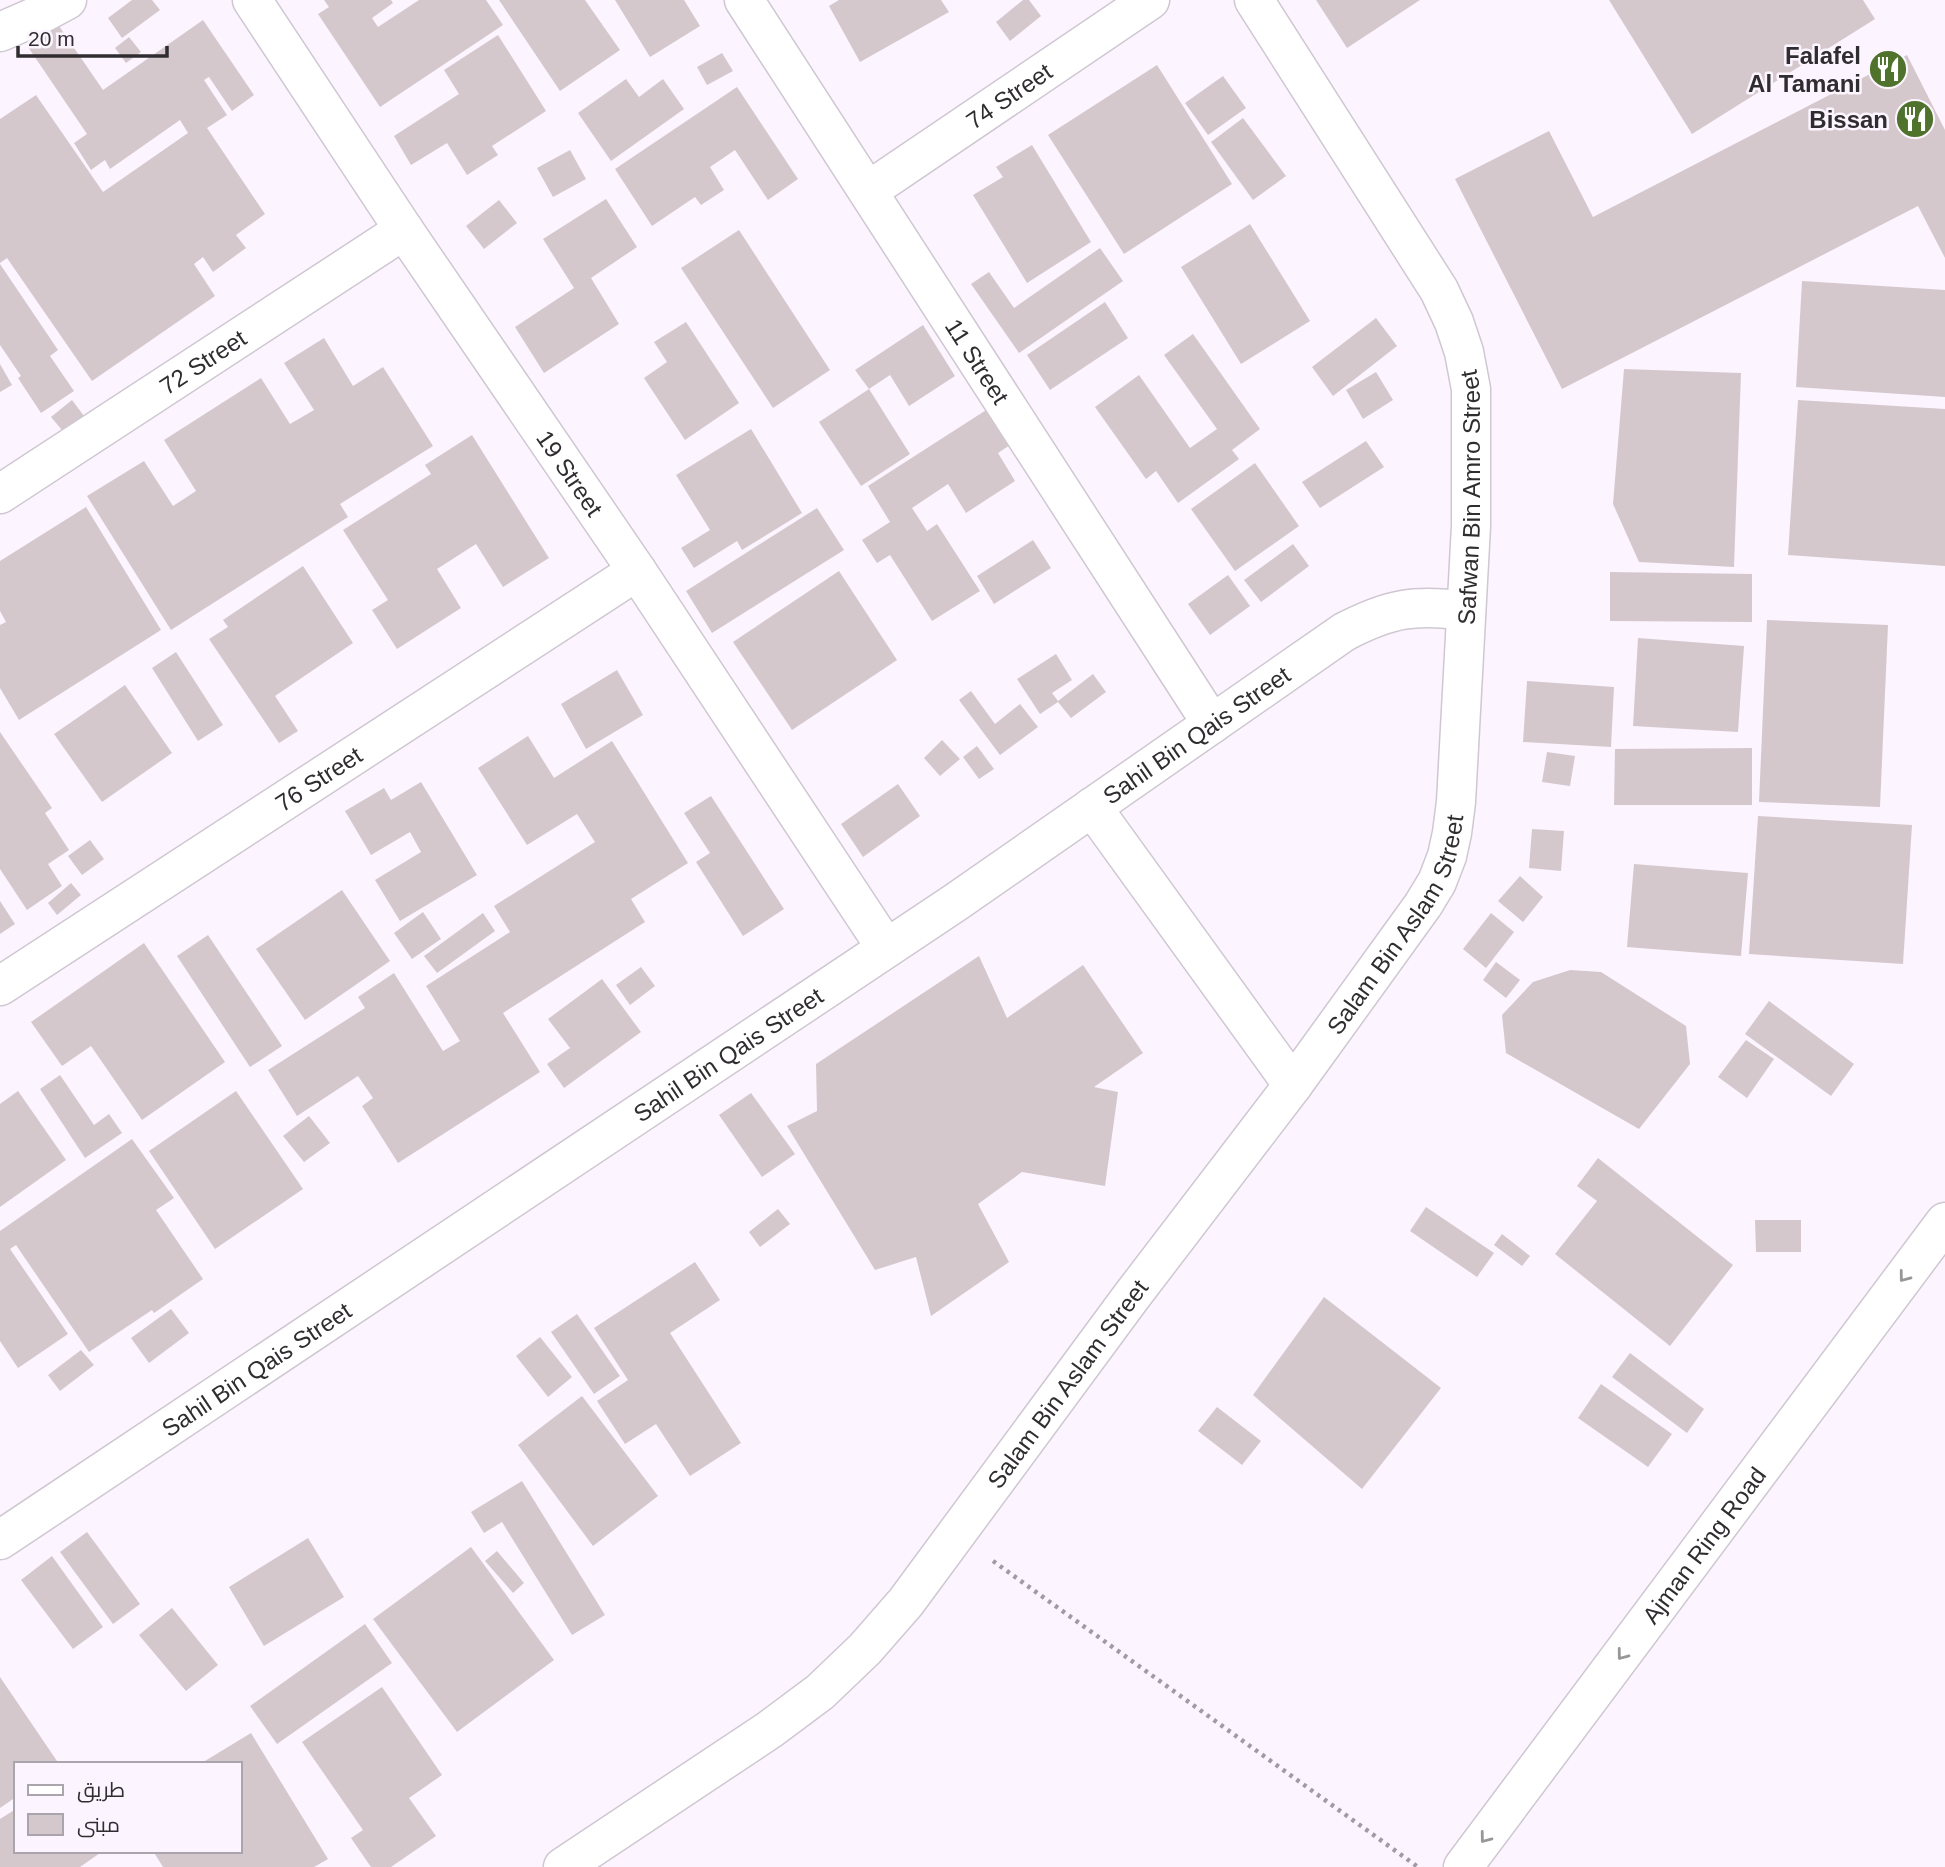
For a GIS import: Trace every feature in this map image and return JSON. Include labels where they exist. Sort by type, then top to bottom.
[{"type":"street","points":[[0,32],[67,0]]},
{"type":"street","name":"19 Street","points":[[252,0],[404,230],[637,571],[886,948]]},
{"type":"street","name":"11 Street","points":[[744,0],[1212,724]]},
{"type":"street","name":"74 Street","points":[[868,191],[1150,0]]},
{"type":"street","name":"Safwan Bin Amro Street","points":[[1254,0],[1439,290],[1464,352],[1471,390],[1471,526],[1456,802]]},
{"type":"street","name":"72 Street","points":[[0,495],[404,230]]},
{"type":"street","name":"76 Street","points":[[0,986],[637,571]]},
{"type":"street","name":"Sahil Bin Qais Street","points":[[0,1540],[886,948],[1344,632],[1373,618],[1404,608],[1435,607],[1466,611]]},
{"type":"street","name":"Salam Bin Aslam Street","points":[[563,1867],[769,1730],[820,1692],[864,1649],[906,1602],[1130,1297],[1293,1085],[1423,905],[1437,882],[1447,856],[1456,802]]},
{"type":"street","points":[[1092,807],[1293,1085]]},
{"type":"street","name":"Ajman Ring Road","points":[[1463,1867],[1945,1222]]},
{"type":"path","points":[[956,1534],[1418,1867]]},
{"type":"building","points":[[132,0],[152,0],[160,10],[122,38],[108,18]]},
{"type":"building","points":[[324,0],[391,0],[393,3],[372,18],[378,27],[419,0],[486,0],[503,25],[380,107],[318,14],[329,7]]},
{"type":"building","points":[[499,0],[585,0],[620,50],[560,91]]},
{"type":"building","points":[[615,0],[684,0],[700,26],[650,57]]},
{"type":"building","points":[[839,0],[941,0],[949,12],[860,62],[829,6]]},
{"type":"building","points":[[1023,0],[1029,0],[1041,16],[1010,41],[996,22]]},
{"type":"building","points":[[1316,0],[1420,0],[1347,48]]},
{"type":"building","points":[[1609,0],[1863,0],[1875,19],[1692,134]]},
{"type":"building","points":[[203,20],[254,95],[232,111],[209,77],[204,80],[227,115],[207,128],[265,214],[236,235],[246,248],[213,272],[203,257],[194,264],[215,296],[92,381],[7,258],[0,263],[0,119],[36,95],[103,192],[188,133],[180,120],[110,169],[105,160],[91,170],[74,143],[87,134],[28,47],[59,26],[103,90]]},
{"type":"building","points":[[498,35],[546,111],[492,146],[498,155],[467,175],[447,143],[411,165],[394,136],[459,94],[444,70]]},
{"type":"building","points":[[129,37],[141,52],[126,63],[115,48]]},
{"type":"building","points":[[722,53],[733,71],[707,85],[697,67]]},
{"type":"building","points":[[1907,55],[1945,130],[1945,258],[1918,206],[1562,389],[1455,179],[1549,131],[1593,217]]},
{"type":"building","points":[[1157,65],[1232,184],[1124,254],[1048,135]]},
{"type":"building","points":[[1223,76],[1246,108],[1208,135],[1185,103]]},
{"type":"building","points":[[626,79],[639,97],[663,79],[684,109],[611,161],[578,113]]},
{"type":"building","points":[[737,87],[798,179],[768,200],[735,150],[710,167],[724,190],[701,205],[695,197],[652,226],[615,169]]},
{"type":"building","points":[[1243,118],[1286,176],[1253,200],[1211,142]]},
{"type":"building","points":[[1032,145],[1091,242],[1027,283],[973,195],[1003,177],[996,167]]},
{"type":"building","points":[[570,150],[586,179],[553,197],[537,168]]},
{"type":"building","points":[[606,199],[637,247],[591,278],[619,324],[544,373],[515,327],[574,288],[543,239]]},
{"type":"building","points":[[499,200],[517,223],[484,249],[466,226]]},
{"type":"building","points":[[1250,224],[1310,321],[1241,364],[1181,267]]},
{"type":"building","points":[[739,230],[830,370],[773,408],[681,268]]},
{"type":"building","points":[[1100,248],[1123,281],[1019,353],[971,284],[989,272],[1014,308]]},
{"type":"building","points":[[0,264],[58,350],[50,356],[74,391],[41,413],[0,345]]},
{"type":"building","points":[[1802,281],[1945,290],[1945,397],[1796,387]]},
{"type":"building","points":[[1105,302],[1128,338],[1050,390],[1027,355]]},
{"type":"building","points":[[1376,318],[1397,346],[1333,396],[1312,367]]},
{"type":"building","points":[[686,322],[739,403],[685,440],[644,378],[667,362],[654,342]]},
{"type":"building","points":[[923,325],[955,376],[909,406],[890,375],[869,389],[855,370]]},
{"type":"building","points":[[1193,334],[1260,429],[1232,450],[1239,459],[1178,503],[1156,471],[1146,479],[1095,407],[1139,375],[1190,448],[1217,429],[1164,355]]},
{"type":"building","points":[[324,338],[353,386],[383,367],[433,446],[340,504],[348,517],[171,630],[87,496],[144,461],[173,506],[196,491],[164,440],[261,378],[290,424],[314,410],[284,363]]},
{"type":"building","points":[[0,364],[12,385],[0,392]]},
{"type":"building","points":[[1624,369],[1741,373],[1734,567],[1639,562],[1613,504]]},
{"type":"building","points":[[1376,372],[1393,400],[1363,419],[1346,390]]},
{"type":"building","points":[[869,389],[910,454],[861,486],[819,422]]},
{"type":"building","points":[[72,400],[87,420],[67,436],[51,417]]},
{"type":"building","points":[[1798,400],[1945,409],[1945,566],[1788,555]]},
{"type":"building","points":[[994,405],[1016,441],[998,453],[1015,481],[966,513],[948,484],[912,508],[927,531],[937,524],[980,591],[932,621],[890,555],[877,563],[862,540],[890,522],[868,486]]},
{"type":"building","points":[[751,429],[802,513],[742,550],[737,541],[694,568],[681,548],[710,530],[676,475]]},
{"type":"building","points":[[472,435],[549,558],[503,587],[476,544],[437,569],[461,608],[397,649],[372,610],[388,600],[343,530],[431,474],[425,465]]},
{"type":"building","points":[[1366,441],[1384,467],[1320,508],[1302,482]]},
{"type":"building","points":[[1255,463],[1299,526],[1235,571],[1191,509]]},
{"type":"building","points":[[86,507],[161,630],[19,720],[0,688],[0,625],[6,622],[0,611],[0,561]]},
{"type":"building","points":[[817,508],[844,550],[712,633],[686,591]]},
{"type":"building","points":[[1033,540],[1051,568],[994,604],[977,576]]},
{"type":"building","points":[[1293,544],[1309,566],[1261,602],[1244,580]]},
{"type":"building","points":[[303,566],[353,643],[275,696],[298,731],[279,743],[209,639],[228,627],[223,620]]},
{"type":"building","points":[[839,571],[897,660],[792,730],[733,642]]},
{"type":"building","points":[[1610,572],[1752,574],[1752,622],[1610,621]]},
{"type":"building","points":[[1228,575],[1250,606],[1210,635],[1188,604]]},
{"type":"building","points":[[1767,620],[1888,625],[1880,807],[1759,802]]},
{"type":"building","points":[[1638,638],[1744,646],[1738,732],[1633,726]]},
{"type":"building","points":[[176,652],[223,725],[198,741],[152,668]]},
{"type":"building","points":[[1056,654],[1072,680],[1052,693],[1058,701],[1093,674],[1106,692],[1071,718],[1058,702],[1040,714],[1017,679]]},
{"type":"building","points":[[617,670],[643,715],[586,749],[561,704]]},
{"type":"building","points":[[1527,681],[1614,687],[1611,747],[1523,742]]},
{"type":"building","points":[[125,685],[172,753],[102,802],[54,734]]},
{"type":"building","points":[[971,691],[995,724],[1020,704],[1038,727],[1000,755],[959,700]]},
{"type":"building","points":[[0,732],[52,808],[45,813],[69,850],[48,864],[62,886],[27,910],[0,869]]},
{"type":"building","points":[[528,736],[554,778],[612,741],[688,863],[631,899],[645,922],[503,1013],[540,1072],[398,1163],[362,1106],[373,1098],[358,1076],[297,1116],[268,1070],[365,1008],[358,997],[394,973],[443,1051],[460,1041],[426,986],[510,932],[494,906],[595,842],[577,814],[527,845],[478,768]]},
{"type":"building","points":[[942,740],[960,759],[940,776],[924,758]]},
{"type":"building","points":[[977,746],[994,769],[979,779],[963,757]]},
{"type":"building","points":[[1752,748],[1752,805],[1614,805],[1615,749]]},
{"type":"building","points":[[1547,752],[1575,756],[1570,786],[1542,782]]},
{"type":"building","points":[[421,782],[477,875],[400,921],[375,880],[421,852],[410,832],[371,855],[345,811],[384,788],[391,800]]},
{"type":"building","points":[[898,784],[920,816],[863,857],[841,824]]},
{"type":"building","points":[[711,796],[784,909],[743,936],[696,862],[710,853],[684,813]]},
{"type":"building","points":[[1758,816],[1912,825],[1903,964],[1749,954]]},
{"type":"building","points":[[1532,829],[1564,831],[1561,871],[1529,868]]},
{"type":"building","points":[[90,840],[104,859],[82,875],[68,856]]},
{"type":"building","points":[[1634,864],[1748,873],[1741,956],[1627,947]]},
{"type":"building","points":[[1520,876],[1543,897],[1523,922],[1498,901]]},
{"type":"building","points":[[71,883],[81,895],[57,915],[48,903]]},
{"type":"building","points":[[342,890],[390,961],[305,1020],[256,949]]},
{"type":"building","points":[[0,901],[15,924],[0,934]]},
{"type":"building","points":[[423,912],[441,939],[412,959],[394,933]]},
{"type":"building","points":[[483,913],[495,931],[437,973],[424,956]]},
{"type":"building","points":[[1491,913],[1514,932],[1486,968],[1463,949]]},
{"type":"building","points":[[208,935],[282,1046],[250,1067],[177,956]]},
{"type":"building","points":[[144,943],[225,1062],[142,1120],[91,1046],[62,1066],[31,1022]]},
{"type":"building","points":[[979,956],[1007,1018],[1083,965],[1143,1053],[1094,1087],[1118,1092],[1105,1186],[1022,1172],[978,1204],[1009,1262],[931,1316],[916,1257],[875,1270],[787,1126],[817,1111],[816,1064]]},
{"type":"building","points":[[1496,962],[1520,980],[1506,998],[1483,980]]},
{"type":"building","points":[[641,967],[655,986],[630,1005],[616,985]]},
{"type":"building","points":[[1570,970],[1601,972],[1686,1026],[1690,1064],[1639,1129],[1506,1053],[1502,1015],[1533,982]]},
{"type":"building","points":[[602,979],[641,1032],[564,1088],[547,1064],[570,1048],[548,1019]]},
{"type":"building","points":[[1769,1001],[1854,1064],[1831,1096],[1745,1034]]},
{"type":"building","points":[[1746,1040],[1774,1059],[1747,1098],[1718,1077]]},
{"type":"building","points":[[60,1075],[94,1125],[109,1114],[122,1133],[85,1158],[40,1089]]},
{"type":"building","points":[[18,1091],[66,1160],[0,1207],[0,1104]]},
{"type":"building","points":[[236,1091],[303,1189],[215,1249],[149,1151]]},
{"type":"building","points":[[751,1093],[795,1154],[762,1177],[719,1115]]},
{"type":"building","points":[[309,1116],[330,1143],[304,1162],[283,1136]]},
{"type":"building","points":[[132,1139],[174,1198],[156,1210],[203,1279],[154,1313],[152,1310],[89,1352],[16,1245],[10,1249],[68,1334],[18,1368],[0,1341],[0,1231]]},
{"type":"building","points":[[1598,1158],[1733,1265],[1670,1346],[1555,1254],[1597,1201],[1577,1186]]},
{"type":"building","points":[[1426,1207],[1494,1253],[1477,1277],[1410,1231]]},
{"type":"building","points":[[778,1209],[790,1224],[760,1247],[749,1232]]},
{"type":"building","points":[[1755,1220],[1801,1220],[1801,1252],[1756,1252]]},
{"type":"building","points":[[1502,1234],[1530,1256],[1522,1266],[1494,1245]]},
{"type":"building","points":[[695,1262],[720,1300],[670,1333],[741,1443],[690,1476],[656,1424],[625,1444],[597,1401],[628,1380],[594,1328]]},
{"type":"building","points":[[1324,1297],[1441,1388],[1362,1489],[1253,1395]]},
{"type":"building","points":[[171,1309],[189,1333],[149,1363],[131,1338]]},
{"type":"building","points":[[577,1314],[620,1376],[594,1394],[551,1332]]},
{"type":"building","points":[[540,1337],[572,1377],[548,1397],[516,1356]]},
{"type":"building","points":[[81,1350],[94,1365],[60,1391],[48,1375]]},
{"type":"building","points":[[1630,1353],[1704,1409],[1687,1433],[1612,1377]]},
{"type":"building","points":[[1601,1384],[1672,1434],[1648,1467],[1578,1418]]},
{"type":"building","points":[[582,1396],[658,1496],[593,1546],[518,1445]]},
{"type":"building","points":[[1217,1407],[1261,1441],[1242,1465],[1198,1431]]},
{"type":"building","points":[[522,1481],[605,1615],[572,1635],[502,1522],[484,1533],[471,1512]]},
{"type":"building","points":[[87,1532],[140,1604],[113,1624],[60,1552]]},
{"type":"building","points":[[308,1538],[344,1597],[264,1646],[229,1587]]},
{"type":"building","points":[[471,1547],[554,1660],[457,1732],[373,1619]]},
{"type":"building","points":[[497,1551],[524,1583],[513,1593],[485,1561]]},
{"type":"building","points":[[52,1556],[103,1627],[73,1649],[21,1580]]},
{"type":"building","points":[[172,1608],[218,1665],[186,1691],[139,1635]]},
{"type":"building","points":[[365,1624],[392,1663],[277,1744],[250,1706]]},
{"type":"building","points":[[0,1677],[58,1762],[14,1762],[14,1798],[0,1808]]},
{"type":"building","points":[[382,1687],[442,1775],[409,1798],[436,1836],[391,1867],[371,1867],[351,1838],[363,1830],[302,1742]]},
{"type":"building","points":[[251,1733],[328,1859],[314,1867],[163,1867],[154,1853],[242,1853],[242,1762],[203,1762]]},
{"type":"building","points":[[14,1810],[14,1853],[100,1853],[80,1867],[0,1867],[0,1819]]},
{"type":"place","name":"Falafel Al Tamani","points":[[1888,69]]},
{"type":"place","name":"Bissan","points":[[1915,119]]}]
